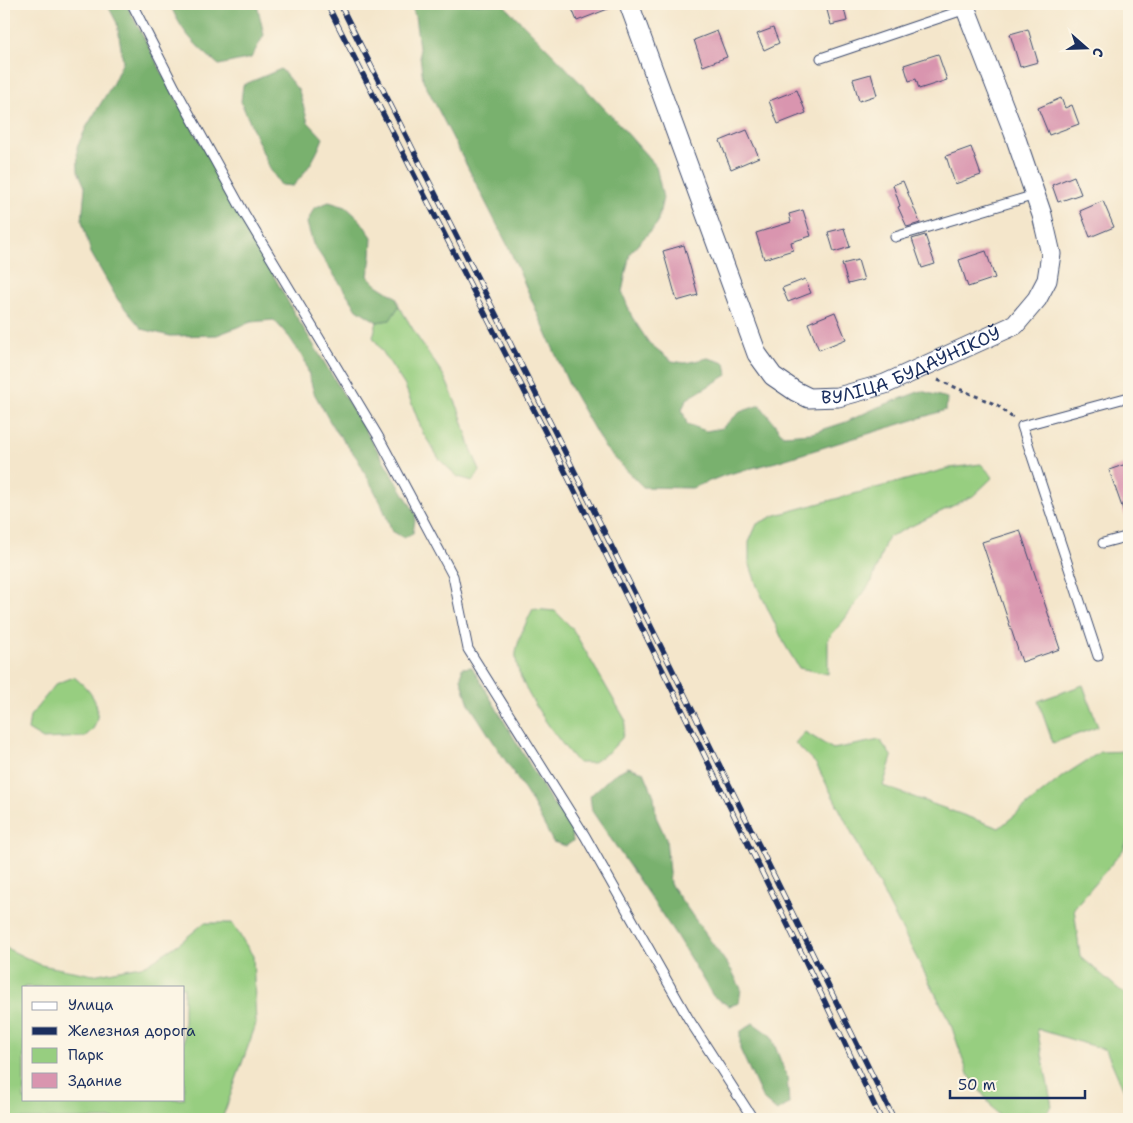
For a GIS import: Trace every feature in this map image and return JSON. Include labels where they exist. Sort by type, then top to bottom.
[{"type":"street","name":"ВУЛІЦА БУДАЎНІКОЎ","points":[[629,4],[757,354],[773,376],[808,398],[838,397],[885,384],[1015,325],[1037,299],[1047,280],[1051,254],[1036,195],[965,7]]},
{"type":"lane","points":[[132,4],[175,88],[244,213],[378,436],[453,576],[468,649],[585,836],[688,1018],[753,1119]]},
{"type":"lane","points":[[821,58],[965,7]]},
{"type":"lane","points":[[895,237],[1036,195]]},
{"type":"lane","points":[[1098,656],[1022,426],[1129,397]]},
{"type":"lane","points":[[1103,543],[1129,536]]},
{"type":"path","points":[[917,369],[944,383],[997,405],[1022,426]]},
{"type":"green space","points":[[107,4],[126,4],[293,311],[416,514],[413,533],[404,538],[392,531],[381,503],[357,458],[333,427],[314,393],[305,361],[290,338],[274,320],[251,322],[217,335],[170,336],[142,329],[118,300],[91,253],[82,221],[85,187],[78,171],[77,147],[87,126],[112,85],[123,61],[117,23]]},
{"type":"green space","points":[[170,4],[257,4],[264,35],[251,58],[219,65],[184,31]]},
{"type":"green space","points":[[411,4],[503,4],[554,55],[656,166],[663,198],[657,224],[630,253],[622,292],[632,317],[649,343],[672,361],[685,363],[708,358],[725,363],[727,375],[687,399],[682,409],[687,424],[706,431],[722,428],[740,412],[760,405],[783,435],[812,433],[846,422],[878,407],[921,391],[947,398],[946,410],[776,462],[725,475],[692,488],[643,487],[605,448],[570,387],[508,246],[423,80],[415,16]]},
{"type":"green space","points":[[281,69],[299,91],[308,122],[323,138],[311,163],[293,186],[281,185],[270,169],[241,102],[243,85]]},
{"type":"green space","points":[[329,202],[346,207],[360,220],[372,237],[368,276],[377,285],[396,297],[399,306],[390,320],[377,322],[357,309],[313,244],[307,223],[314,208]]},
{"type":"green space","points":[[399,306],[444,376],[459,410],[480,471],[473,481],[458,477],[440,460],[423,433],[405,386],[373,337],[377,322],[390,320]]},
{"type":"green space","points":[[981,464],[993,477],[973,496],[887,538],[872,581],[828,639],[828,674],[799,668],[785,645],[757,586],[749,562],[749,542],[757,524],[776,515],[950,468]]},
{"type":"green space","points":[[533,609],[555,611],[572,628],[626,721],[622,738],[610,751],[592,763],[578,763],[550,728],[524,685],[516,654],[524,626]]},
{"type":"green space","points":[[472,667],[551,801],[571,825],[573,841],[566,846],[553,842],[531,800],[469,704],[461,679],[462,668]]},
{"type":"green space","points":[[74,677],[85,687],[96,704],[97,717],[92,730],[84,737],[43,739],[28,730],[30,716],[56,684]]},
{"type":"green space","points":[[1083,685],[1098,727],[1053,743],[1038,701]]},
{"type":"green space","points":[[805,732],[833,749],[880,740],[892,757],[883,786],[999,828],[1063,776],[1100,752],[1129,751],[1129,835],[1124,849],[1074,908],[1080,956],[1129,998],[1129,1102],[1106,1050],[1037,1029],[1052,1106],[1041,1119],[1001,1119],[968,1074],[950,1022],[816,764],[795,743]]},
{"type":"green space","points":[[628,767],[644,772],[654,796],[656,817],[666,838],[670,884],[732,971],[741,989],[739,1003],[729,1006],[713,996],[676,935],[592,811],[590,796],[613,775]]},
{"type":"green space","points":[[204,923],[232,923],[253,956],[256,1024],[222,1119],[4,1119],[4,947],[41,965],[93,975],[146,965],[180,943]]},
{"type":"green space","points":[[753,1023],[771,1036],[787,1077],[789,1104],[777,1111],[763,1099],[740,1049],[740,1032]]},
{"type":"building","points":[[570,4],[618,4],[618,5],[577,21]]},
{"type":"building","points":[[843,5],[847,21],[831,25],[827,10]]},
{"type":"building","points":[[773,28],[779,43],[764,50],[757,34]]},
{"type":"building","points":[[1028,29],[1038,62],[1020,67],[1010,34]]},
{"type":"building","points":[[717,31],[727,57],[703,66],[694,40]]},
{"type":"building","points":[[938,54],[947,80],[919,89],[916,79],[909,81],[904,65]]},
{"type":"building","points":[[871,74],[877,95],[859,101],[853,79]]},
{"type":"building","points":[[797,90],[806,113],[778,124],[769,101]]},
{"type":"building","points":[[1061,98],[1065,108],[1072,105],[1079,124],[1049,135],[1038,108]]},
{"type":"building","points":[[747,130],[759,157],[731,169],[720,141]]},
{"type":"building","points":[[971,147],[981,175],[955,184],[946,156]]},
{"type":"building","points":[[1074,176],[1081,194],[1058,202],[1052,185]]},
{"type":"building","points":[[903,181],[920,223],[907,227],[898,207],[900,206],[893,185]]},
{"type":"building","points":[[1103,201],[1114,227],[1090,237],[1080,211]]},
{"type":"building","points":[[803,210],[811,236],[791,242],[793,250],[764,259],[756,233],[791,222],[789,214]]},
{"type":"building","points":[[844,228],[850,247],[834,252],[828,232]]},
{"type":"building","points":[[925,235],[935,264],[922,268],[912,239]]},
{"type":"building","points":[[684,245],[698,295],[677,301],[663,251]]},
{"type":"building","points":[[986,251],[995,278],[968,287],[959,260]]},
{"type":"building","points":[[858,260],[864,280],[848,284],[842,264]]},
{"type":"building","points":[[805,279],[811,293],[788,302],[782,288]]},
{"type":"building","points":[[835,312],[846,339],[819,350],[808,323]]},
{"type":"building","points":[[1129,463],[1129,521],[1127,521],[1109,470]]},
{"type":"building","points":[[1020,530],[1060,649],[1022,662],[982,542]]},
{"type":"railway","points":[[327,4],[556,453],[881,1119]]},
{"type":"railway","points":[[340,4],[564,450],[894,1119]]}]
